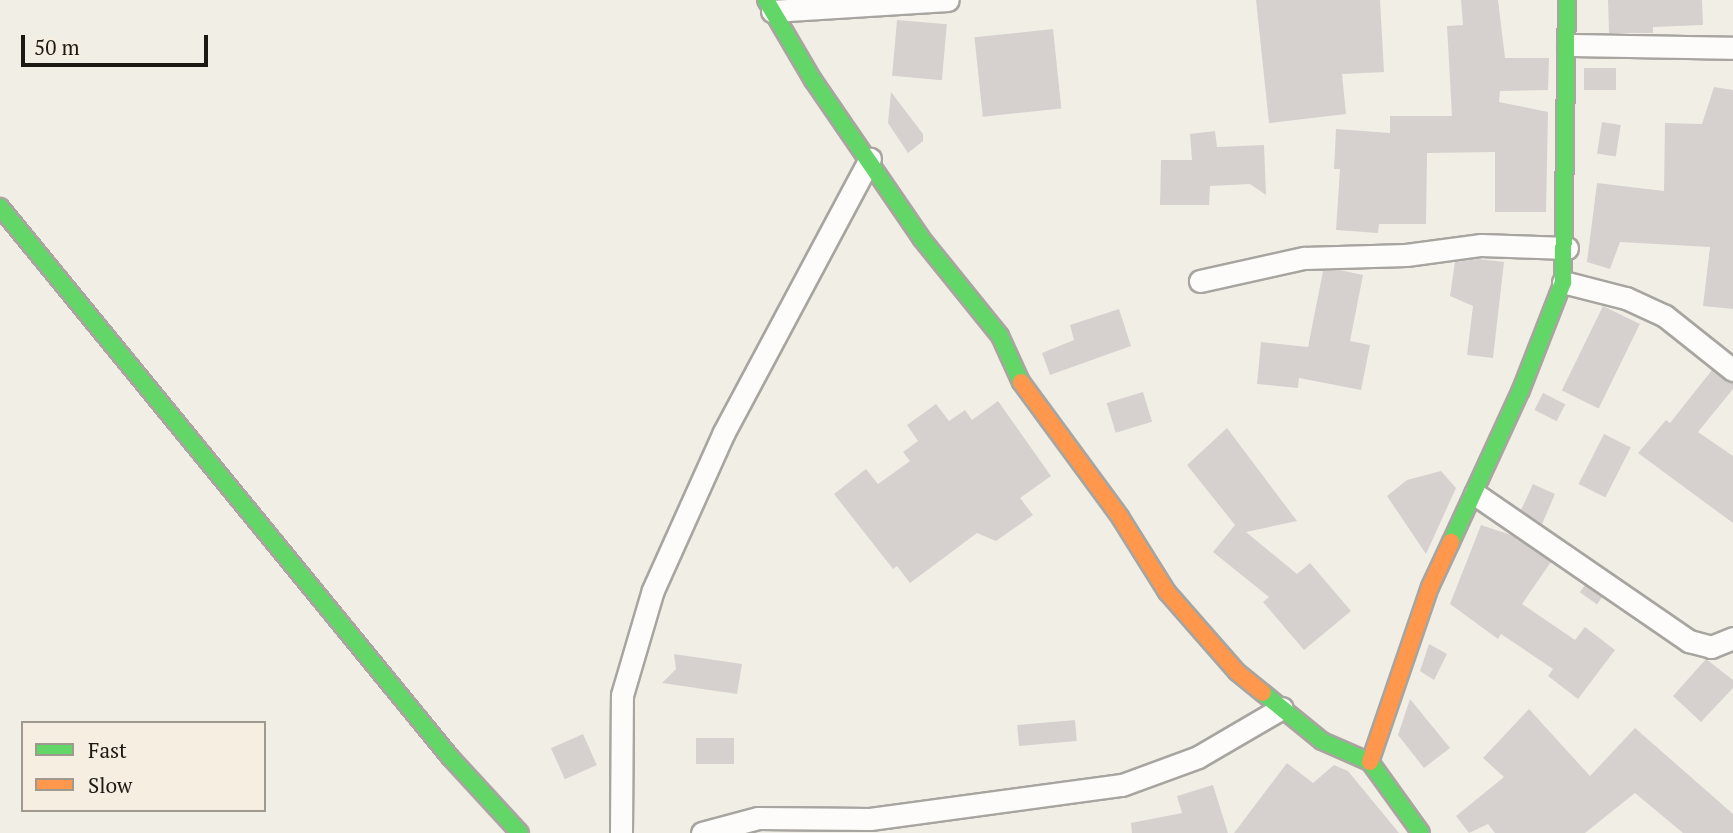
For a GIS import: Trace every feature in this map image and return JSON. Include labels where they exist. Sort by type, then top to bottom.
[{"type":"street","points":[[948,0],[769,5],[813,80],[870,159],[921,238],[1000,336],[1026,392],[1120,517],[1167,592],[1237,672],[1322,741],[1370,762],[1421,833]]},
{"type":"street","points":[[1370,762],[1430,587],[1475,494],[1563,282],[1567,248],[1567,0]]},
{"type":"street","points":[[1568,45],[1733,48]]},
{"type":"street","points":[[621,833],[622,695],[653,590],[723,434],[870,159]]},
{"type":"street","points":[[0,207],[442,747],[520,833]]},
{"type":"street","points":[[1200,281],[1304,258],[1406,255],[1480,245],[1567,248]]},
{"type":"street","points":[[1563,282],[1626,298],[1665,316],[1733,370]]},
{"type":"street","points":[[1475,494],[1689,642],[1712,647],[1733,638]]},
{"type":"street","points":[[702,833],[758,818],[870,819],[1122,785],[1198,757],[1282,708]]},
{"type":"building","points":[[1256,0],[1380,0],[1384,72],[1342,74],[1346,114],[1269,123]]},
{"type":"building","points":[[1461,0],[1498,0],[1505,58],[1549,58],[1548,90],[1500,91],[1499,102],[1548,112],[1546,212],[1495,212],[1495,152],[1427,153],[1426,224],[1379,224],[1378,233],[1336,230],[1340,169],[1334,169],[1336,129],[1390,133],[1390,116],[1452,116],[1447,26],[1463,25]]},
{"type":"building","points":[[1608,0],[1702,0],[1703,25],[1653,27],[1653,33],[1609,33]]},
{"type":"building","points":[[897,20],[947,24],[942,80],[892,76]]},
{"type":"building","points":[[1053,29],[1061,109],[983,117],[974,37]]},
{"type":"building","points":[[1584,68],[1616,68],[1616,90],[1584,90]]},
{"type":"building","points":[[1714,87],[1733,90],[1733,309],[1703,306],[1710,247],[1620,242],[1610,269],[1587,262],[1597,183],[1664,191],[1665,123],[1702,124]]},
{"type":"building","points":[[891,92],[923,134],[923,141],[908,153],[888,123]]},
{"type":"building","points":[[1602,122],[1621,125],[1616,157],[1597,154]]},
{"type":"building","points":[[1215,131],[1217,147],[1264,145],[1266,195],[1250,184],[1210,186],[1209,205],[1160,205],[1161,160],[1192,160],[1190,134]]},
{"type":"building","points":[[1478,259],[1504,262],[1493,358],[1467,355],[1473,306],[1450,296],[1455,262]]},
{"type":"building","points":[[1340,270],[1363,275],[1350,341],[1370,345],[1361,390],[1299,378],[1298,388],[1257,384],[1261,342],[1308,347],[1323,271]]},
{"type":"building","points":[[1603,306],[1640,324],[1599,408],[1562,390]]},
{"type":"building","points":[[1119,309],[1131,346],[1050,375],[1042,353],[1074,340],[1070,325]]},
{"type":"building","points":[[1712,370],[1733,383],[1733,389],[1698,432],[1733,456],[1733,523],[1638,453],[1666,420],[1670,423]]},
{"type":"building","points":[[1143,392],[1152,422],[1116,433],[1107,403]]},
{"type":"building","points":[[1543,393],[1565,404],[1557,421],[1534,410]]},
{"type":"building","points":[[998,401],[1051,476],[1020,498],[1033,515],[996,541],[977,533],[910,583],[897,566],[893,569],[834,494],[866,469],[878,484],[910,461],[903,452],[918,441],[907,425],[936,404],[949,421],[965,410],[972,420]]},
{"type":"building","points":[[1227,428],[1297,521],[1246,532],[1297,574],[1310,563],[1351,611],[1304,650],[1263,602],[1269,597],[1213,552],[1235,525],[1187,465]]},
{"type":"building","points":[[1604,434],[1631,448],[1605,498],[1579,484]]},
{"type":"building","points":[[1441,471],[1456,488],[1426,554],[1387,496],[1407,480]]},
{"type":"building","points":[[1533,484],[1555,494],[1542,524],[1521,510]]},
{"type":"building","points":[[1481,525],[1511,535],[1551,562],[1522,604],[1575,640],[1585,627],[1615,650],[1578,699],[1548,676],[1553,669],[1501,634],[1498,639],[1450,604]]},
{"type":"building","points":[[1585,585],[1602,597],[1597,604],[1580,592]]},
{"type":"building","points":[[1429,644],[1447,654],[1434,680],[1420,671]]},
{"type":"building","points":[[674,654],[742,664],[737,694],[662,683],[676,669]]},
{"type":"building","points":[[1706,659],[1733,680],[1733,688],[1701,722],[1673,696]]},
{"type":"building","points":[[1410,699],[1450,748],[1424,768],[1398,735]]},
{"type":"building","points":[[1529,709],[1590,776],[1635,728],[1733,814],[1733,833],[1683,833],[1635,793],[1585,833],[1495,833],[1488,824],[1469,833],[1456,816],[1504,777],[1483,758]]},
{"type":"building","points":[[1075,720],[1077,741],[1019,746],[1017,725]]},
{"type":"building","points":[[583,734],[597,765],[565,779],[551,748]]},
{"type":"building","points":[[696,738],[734,738],[734,764],[696,764]]},
{"type":"building","points":[[1287,763],[1313,783],[1334,765],[1348,771],[1399,833],[1234,833]]},
{"type":"building","points":[[1213,785],[1228,833],[1132,833],[1131,823],[1182,813],[1177,796]]},
{"type":"traffic: fast","points":[[766,0],[813,80],[921,238],[1000,336],[1021,382]]},
{"type":"traffic: fast","points":[[1451,542],[1521,390],[1563,282],[1567,0]]},
{"type":"traffic: fast","points":[[0,207],[450,757],[520,833]]},
{"type":"traffic: fast","points":[[1263,693],[1322,741],[1370,762],[1421,833]]},
{"type":"traffic: slow","points":[[1021,382],[1120,517],[1167,592],[1237,672],[1263,693]]},
{"type":"traffic: slow","points":[[1370,762],[1430,587],[1451,542]]}]
